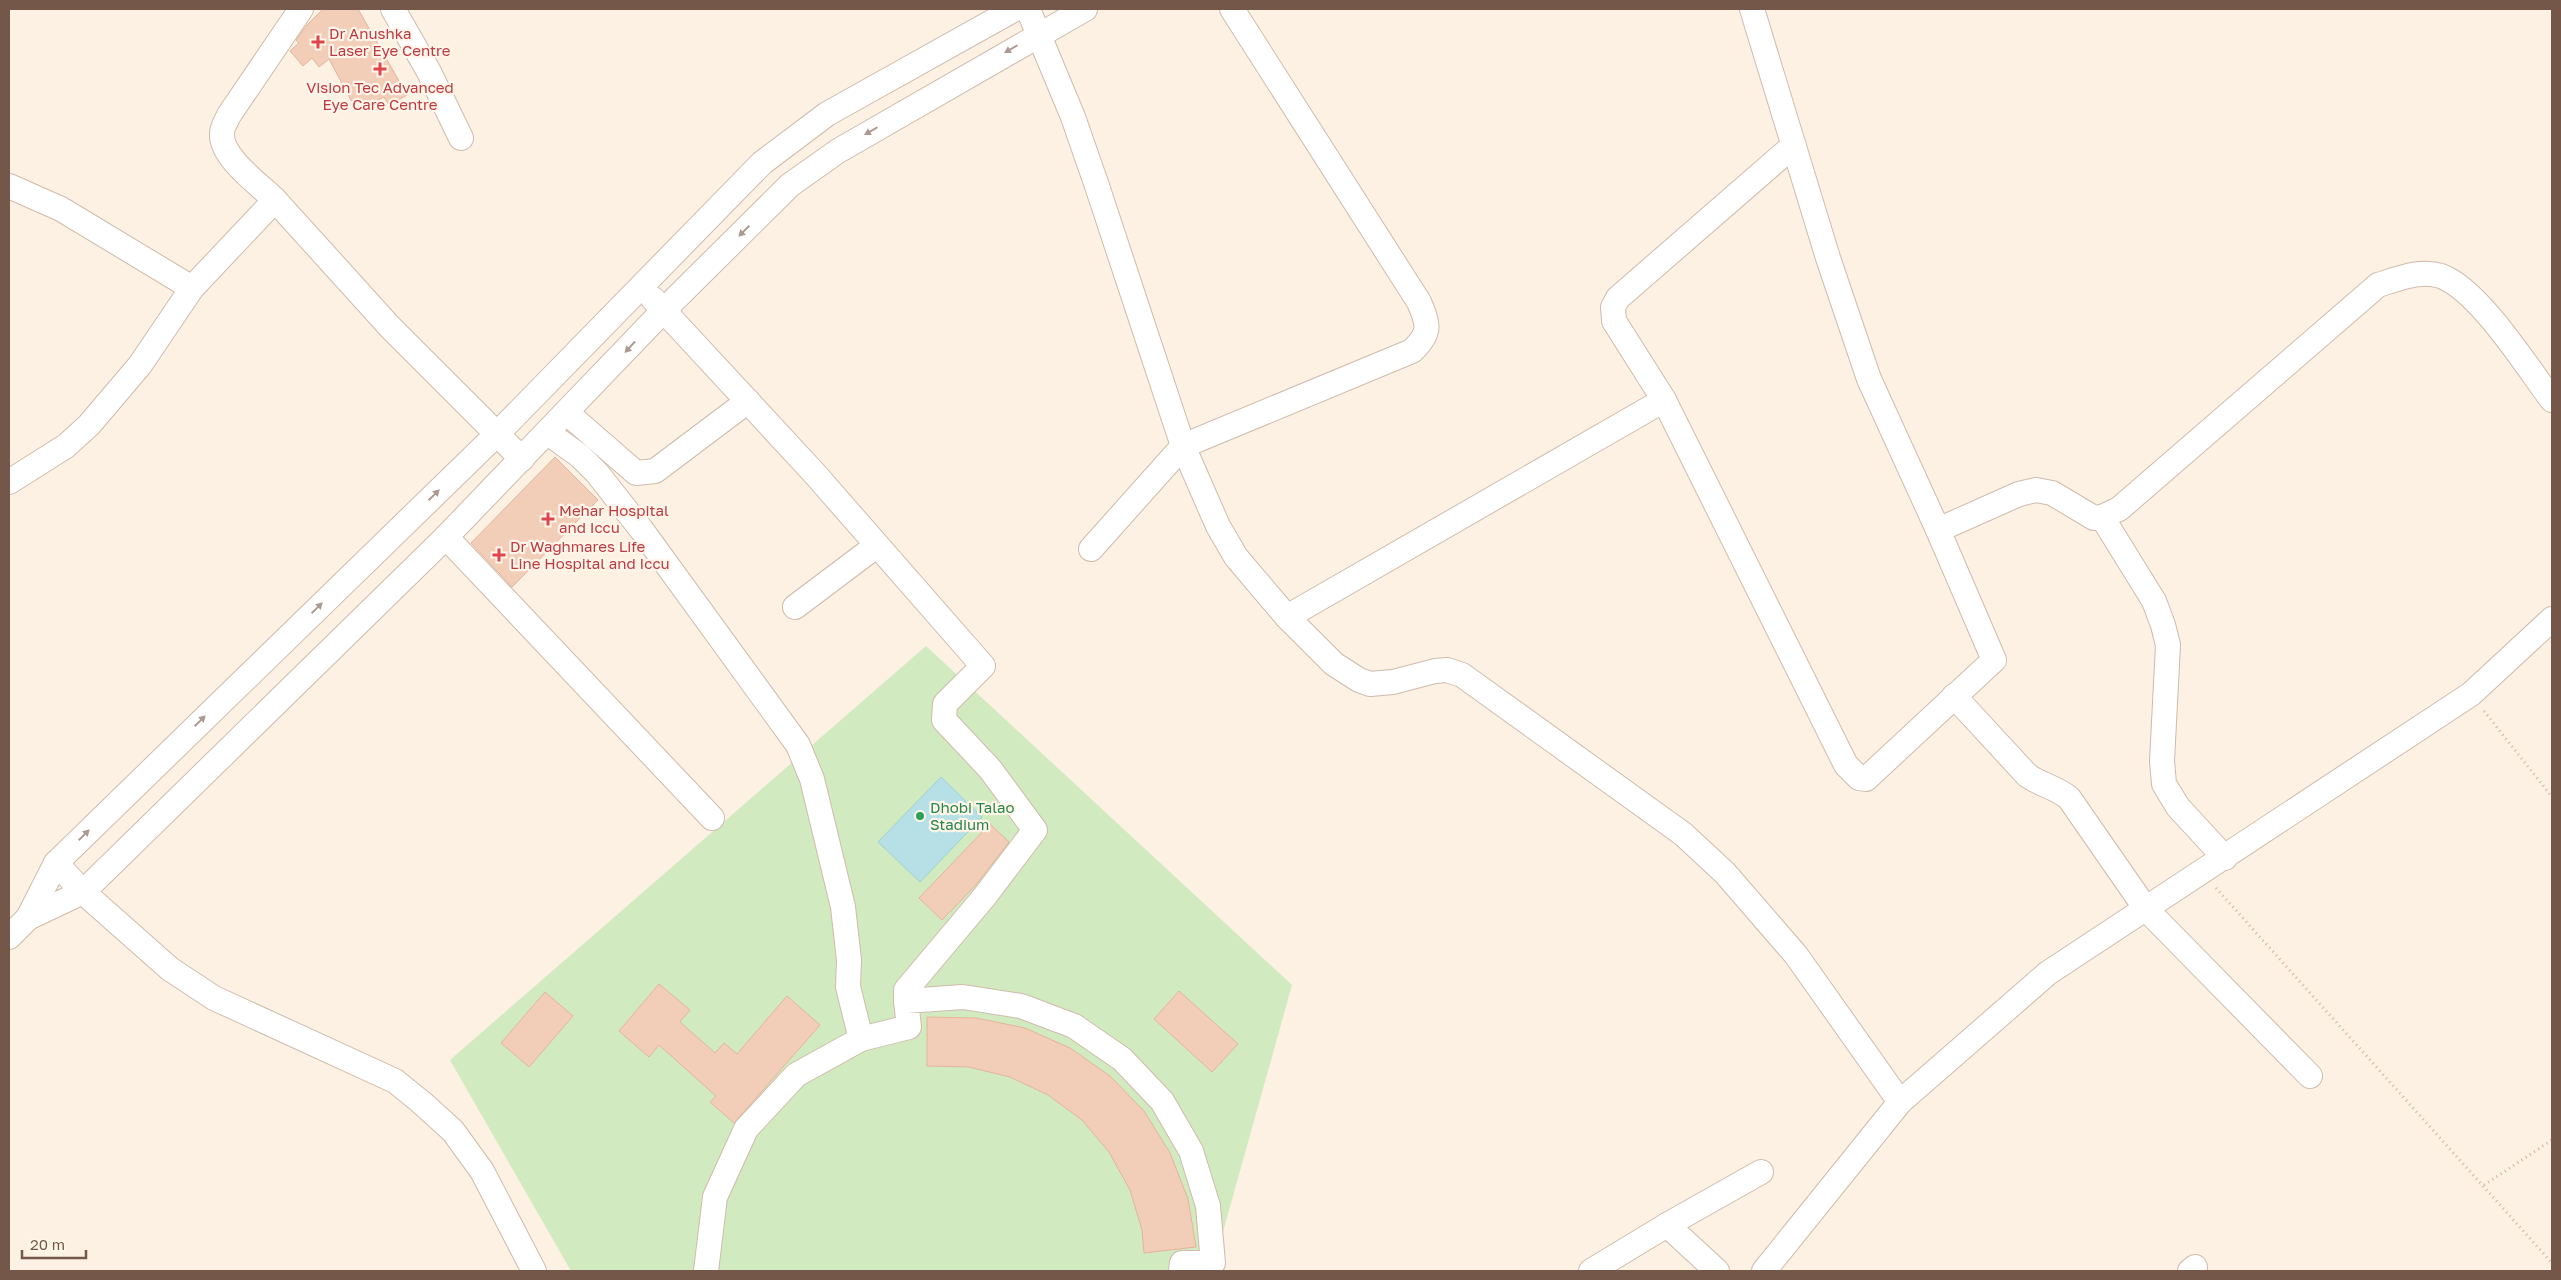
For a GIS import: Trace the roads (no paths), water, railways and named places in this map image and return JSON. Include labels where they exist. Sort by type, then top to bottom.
[{"type":"street","points":[[301,9],[229,115],[221,132],[223,146],[234,162],[275,200],[383,320],[522,459]]},
{"type":"street","points":[[393,9],[429,72],[461,138]]},
{"type":"street","points":[[9,937],[28,918],[56,863],[496,435],[762,163],[827,114],[1015,9]]},
{"type":"street","points":[[1028,9],[1098,186],[1183,446],[1218,526],[1236,556],[1287,617],[1334,664],[1358,680],[1370,684],[1393,682],[1435,671],[1447,670],[1462,675],[1683,834],[1725,873],[1796,955],[1900,1102]]},
{"type":"street","points":[[28,918],[83,892],[446,537],[548,433],[664,310],[790,185],[838,151],[1038,33],[1085,9]]},
{"type":"street","points":[[1092,549],[1183,446],[1412,351],[1422,342],[1428,331],[1427,320],[1419,302],[1232,9]]},
{"type":"street","points":[[1752,9],[1794,145],[1828,258],[1869,379],[1938,530],[1994,660],[1866,779],[1859,778],[1846,765],[1664,400],[1614,321],[1613,307],[1618,298],[1794,145]]},
{"type":"street","points":[[9,186],[60,209],[192,288]]},
{"type":"street","points":[[9,482],[66,446],[89,425],[140,365],[192,288],[275,200]]},
{"type":"street","points":[[1938,530],[2019,494],[2036,490],[2052,493],[2094,518],[2102,517],[2119,508],[2378,286],[2415,274],[2441,276],[2465,290],[2483,309],[2552,400]]},
{"type":"street","points":[[640,287],[664,310],[815,474],[876,546],[983,666],[945,704],[944,720],[990,768],[1036,830],[985,896],[906,990],[909,1027],[861,1039],[796,1075],[746,1129],[715,1197],[706,1271]]},
{"type":"street","points":[[1287,617],[1664,400]]},
{"type":"street","points":[[567,413],[636,473],[655,471],[748,401]]},
{"type":"street","points":[[548,433],[580,456],[597,473],[641,529],[798,745],[812,779],[843,907],[849,960],[848,986],[861,1039]]},
{"type":"street","points":[[2102,517],[2154,601],[2164,625],[2168,645],[2162,762],[2164,784],[2178,807],[2225,858]]},
{"type":"street","points":[[446,537],[712,818]]},
{"type":"street","points":[[795,606],[876,546]]},
{"type":"street","points":[[1764,1271],[1900,1102],[2048,973],[2471,694],[2552,619]]},
{"type":"street","points":[[1954,696],[2026,775],[2036,782],[2060,790],[2068,798],[2146,909],[2310,1076]]},
{"type":"street","points":[[56,863],[83,892],[170,969],[214,998],[395,1082],[421,1102],[453,1131],[482,1171],[534,1271]]},
{"type":"street","points":[[906,1001],[964,997],[1021,1006],[1074,1026],[1122,1059],[1162,1101],[1190,1151],[1208,1206],[1213,1263],[1182,1263],[1181,1271]]},
{"type":"street","points":[[1591,1271],[1667,1225],[1761,1172]]},
{"type":"street","points":[[1667,1225],[1716,1271]]},
{"type":"water","points":[[941,777],[982,817],[920,882],[878,842]]},
{"type":"place","name":"Dr Anushka Laser Eye Centre","points":[[318,42]]},
{"type":"place","name":"Vision Tec Advanced Eye Care Centre","points":[[380,69]]},
{"type":"place","name":"Mehar Hospital and Iccu","points":[[548,519]]},
{"type":"place","name":"Dr Waghmares Life Line Hospital and Iccu","points":[[499,555]]},
{"type":"place","name":"Dhobi Talao Stadium","points":[[920,816]]}]
